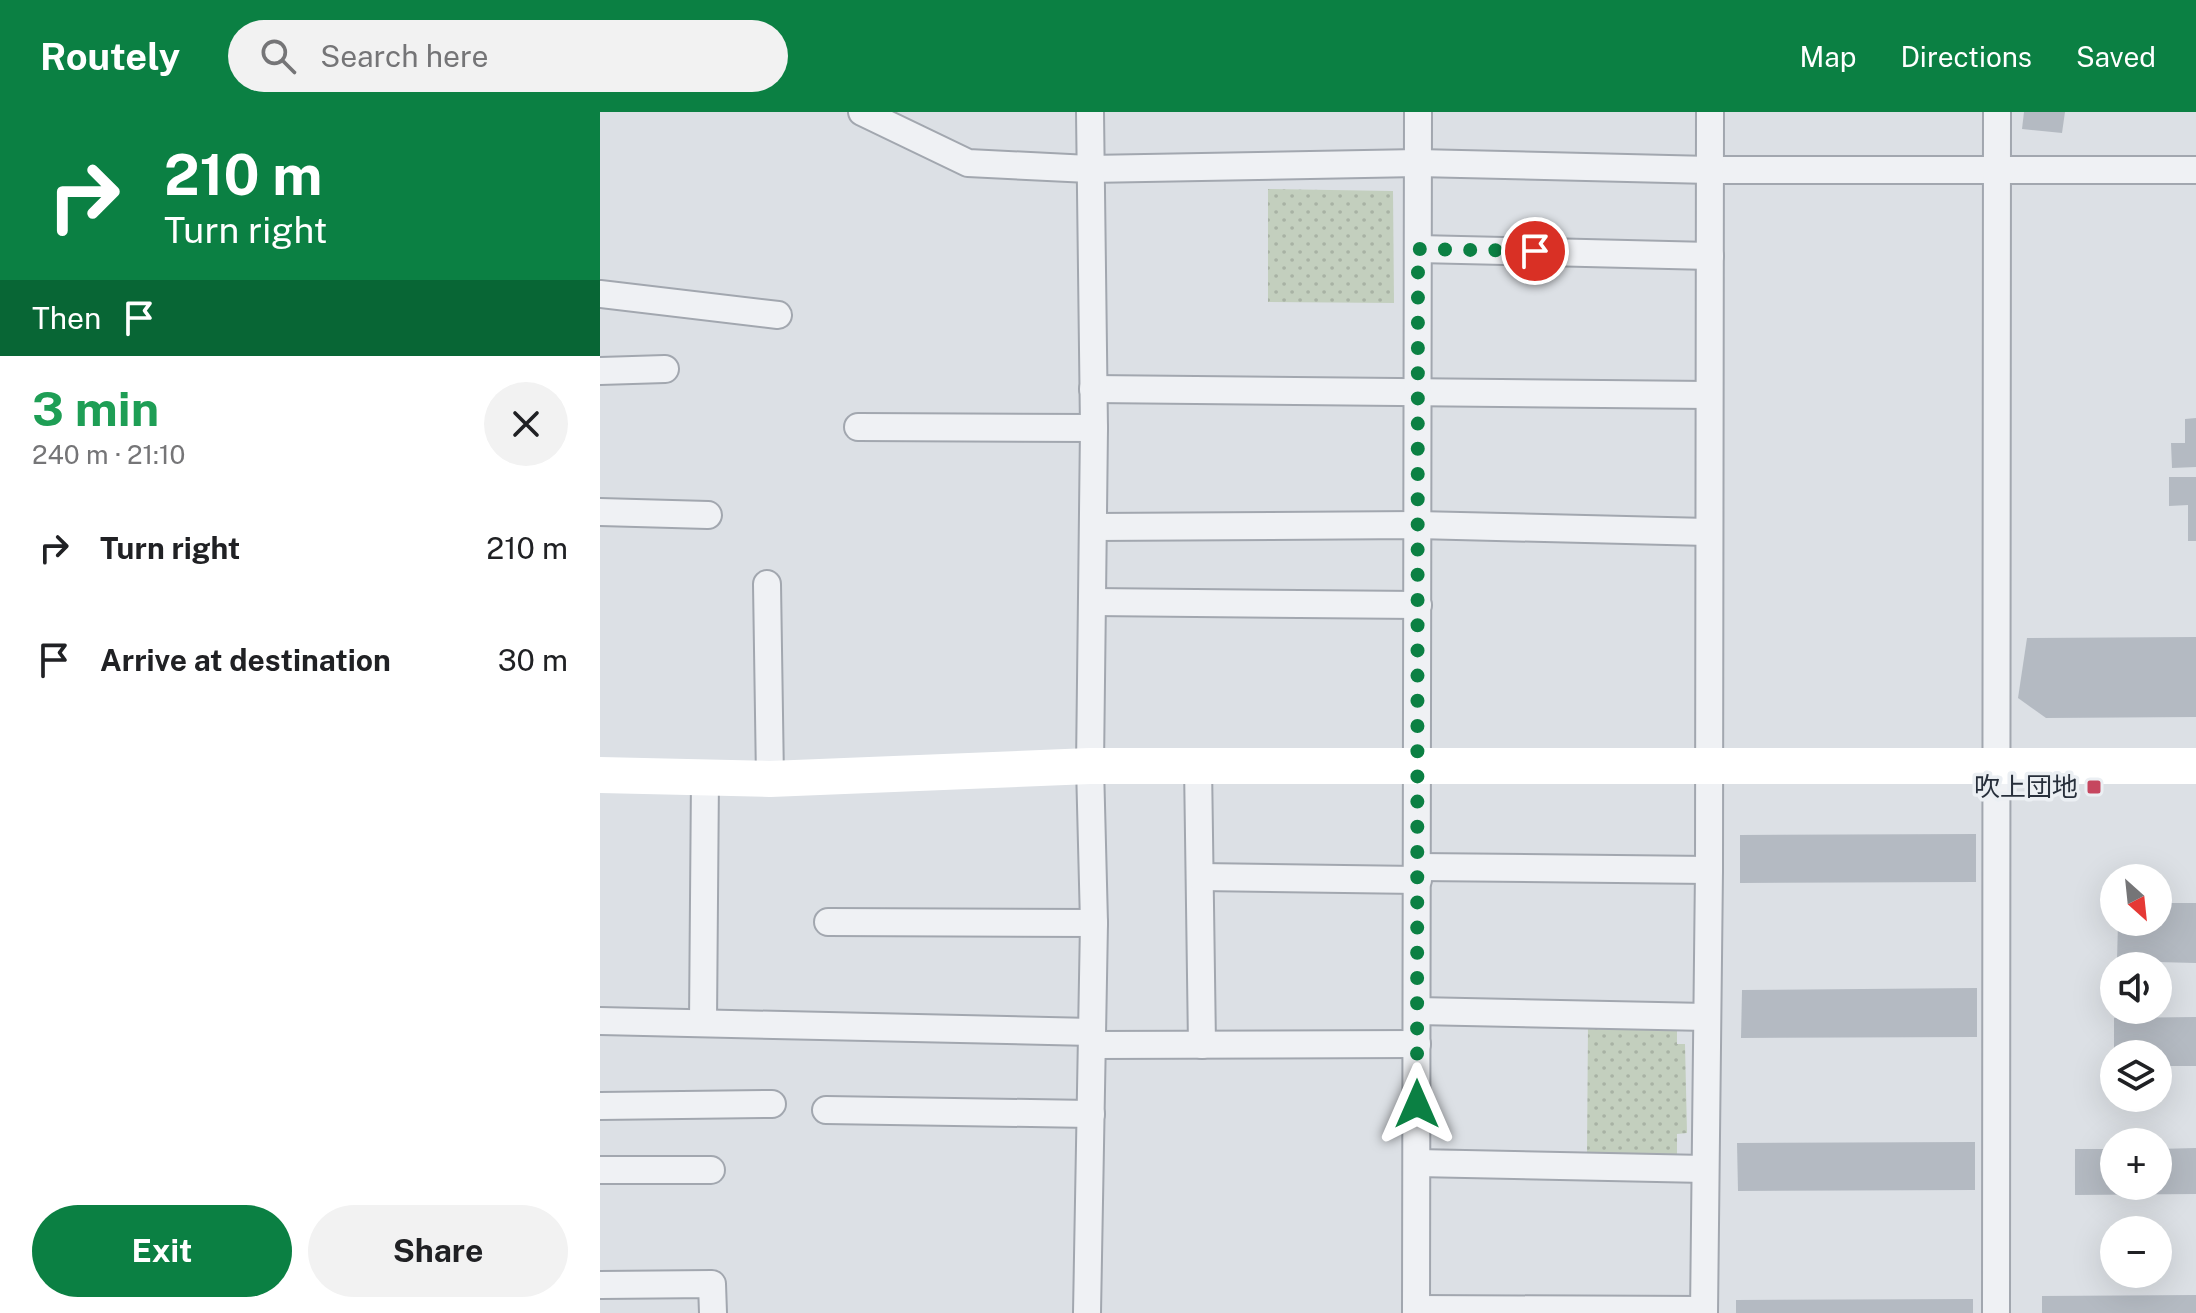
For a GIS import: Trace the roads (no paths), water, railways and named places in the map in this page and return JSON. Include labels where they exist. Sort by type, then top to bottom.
[{"type":"street","points":[[862,112],[968,163],[1089,169],[1418,163],[1710,170],[2196,170]]},
{"type":"street","points":[[1087,1313],[1094,923],[1090,766],[1094,428],[1090,112]]},
{"type":"street","points":[[1418,112],[1416,1311],[1704,1312],[1709,870],[1710,112]]},
{"type":"street","points":[[1996,1313],[1997,112]]},
{"type":"street","points":[[1418,249],[1710,256]]},
{"type":"street","points":[[600,294],[778,315]]},
{"type":"street","points":[[600,371],[665,369]]},
{"type":"street","points":[[1093,389],[1709,395]]},
{"type":"street","points":[[858,427],[1094,428]]},
{"type":"street","points":[[600,512],[708,515]]},
{"type":"street","points":[[1094,527],[1417,525],[1708,532]]},
{"type":"street","points":[[767,584],[770,779]]},
{"type":"street","points":[[1093,602],[1418,605]]},
{"type":"street","points":[[600,775],[770,779],[1090,766],[1198,765],[2196,766]]},
{"type":"street","points":[[1198,765],[1202,1045]]},
{"type":"street","points":[[703,1023],[705,777]]},
{"type":"street","points":[[1200,877],[1709,870]]},
{"type":"street","points":[[828,922],[1094,923]]},
{"type":"street","points":[[1417,1011],[1707,1017]]},
{"type":"street","points":[[600,1021],[1202,1045],[1417,1044]]},
{"type":"street","points":[[600,1106],[772,1104]]},
{"type":"street","points":[[826,1110],[1091,1114]]},
{"type":"street","points":[[1417,1163],[1705,1169]]},
{"type":"street","points":[[600,1170],[711,1170]]},
{"type":"street","points":[[600,1285],[712,1284],[713,1313]]},
{"type":"place","name":"吹上団地","points":[[2094,787]]}]
